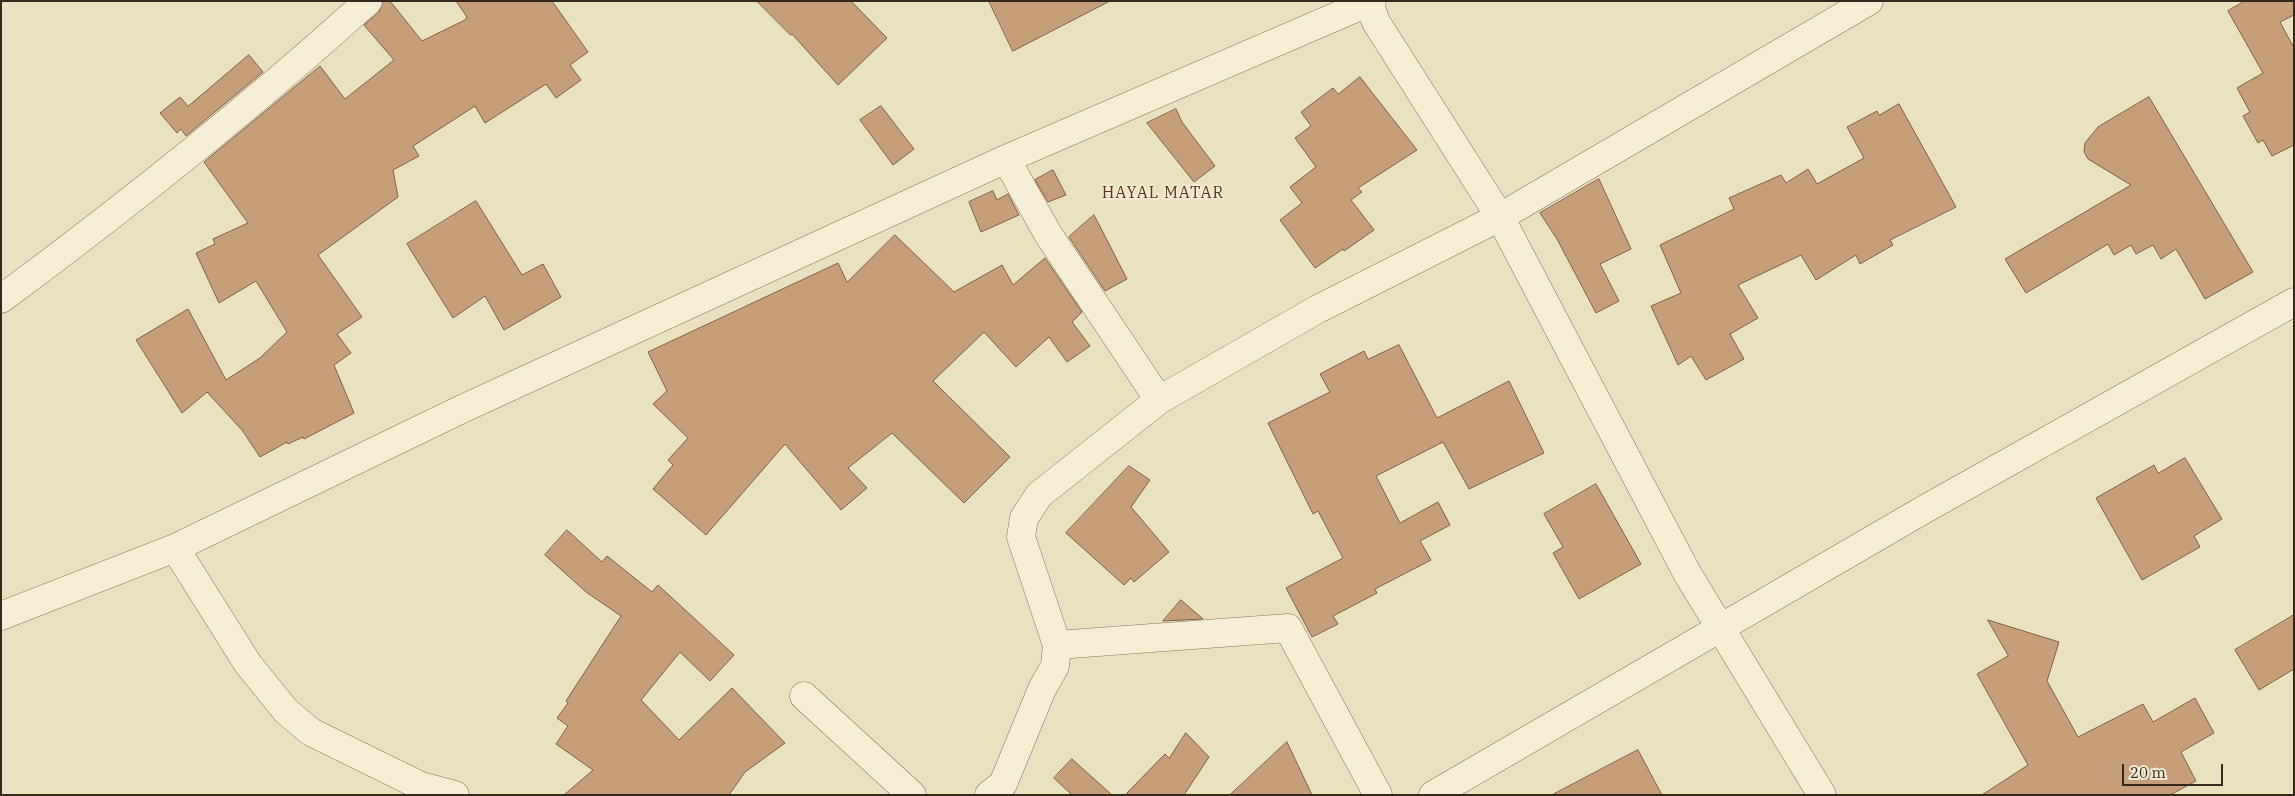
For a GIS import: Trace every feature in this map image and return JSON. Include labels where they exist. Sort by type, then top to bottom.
[{"type":"street","points":[[1,299],[86,236],[278,81],[368,1]]},
{"type":"street","points":[[989,795],[1003,784],[1042,689],[1055,666],[1057,645],[1021,537],[1024,518],[1039,495],[1159,400],[1318,308],[1500,218],[1869,1]]},
{"type":"street","points":[[1,616],[175,548],[462,409],[1006,159],[1370,2],[1376,22],[1500,218],[1688,573],[1822,795]]},
{"type":"street","points":[[1006,159],[1048,234],[1159,400]]},
{"type":"street","points":[[1433,795],[1925,508],[2294,302]]},
{"type":"street","points":[[175,548],[248,664],[286,711],[311,732],[421,786],[455,795]]},
{"type":"street","points":[[1057,645],[1288,628],[1378,795]]},
{"type":"street","points":[[804,696],[912,795]]},
{"type":"building","points":[[383,1],[390,1],[422,41],[465,20],[467,17],[456,1],[552,1],[588,52],[570,65],[581,80],[556,98],[546,84],[485,123],[475,106],[413,146],[419,156],[393,170],[398,197],[318,255],[362,317],[337,334],[351,353],[334,365],[354,413],[304,439],[303,437],[288,444],[287,442],[260,457],[242,430],[207,392],[182,413],[136,340],[188,309],[226,380],[260,358],[287,332],[256,281],[219,303],[196,253],[215,244],[213,239],[248,223],[204,162],[320,66],[345,99],[394,60],[364,25],[379,12]]},
{"type":"building","points":[[757,1],[851,1],[887,38],[838,85],[792,34]]},
{"type":"building","points":[[989,1],[1110,1],[1013,51]]},
{"type":"building","points":[[2245,1],[2294,1],[2294,15],[2280,22],[2294,48],[2294,145],[2272,156],[2263,140],[2258,143],[2243,116],[2250,112],[2237,88],[2263,73],[2228,11]]},
{"type":"building","points":[[249,55],[263,72],[186,136],[181,129],[177,133],[160,113],[180,97],[188,106]]},
{"type":"building","points":[[1360,77],[1417,150],[1358,188],[1362,192],[1351,200],[1374,230],[1315,268],[1280,220],[1302,203],[1290,187],[1316,167],[1295,138],[1311,126],[1301,112],[1333,88],[1338,94]]},
{"type":"building","points":[[2149,97],[2253,272],[2205,299],[2176,249],[2161,259],[2153,245],[2136,254],[2131,245],[2114,255],[2108,244],[2026,293],[2005,259],[2131,185],[2088,159],[2084,152],[2085,143],[2098,127]]},
{"type":"building","points":[[1899,104],[1956,207],[1890,240],[1893,245],[1860,264],[1856,255],[1816,280],[1801,255],[1738,285],[1758,318],[1730,334],[1744,359],[1706,380],[1691,356],[1678,365],[1651,306],[1681,293],[1660,245],[1734,209],[1729,198],[1781,175],[1786,183],[1808,169],[1817,184],[1864,158],[1847,127],[1877,111],[1879,115]]},
{"type":"building","points":[[881,106],[914,149],[893,165],[860,120]]},
{"type":"building","points":[[1176,109],[1182,122],[1215,166],[1194,182],[1147,123]]},
{"type":"building","points":[[1053,170],[1066,195],[1048,202],[1035,180]]},
{"type":"building","points":[[1599,179],[1631,249],[1600,264],[1619,301],[1596,313],[1557,239],[1540,213]]},
{"type":"building","points":[[993,191],[997,200],[1008,194],[1019,215],[981,232],[969,202]]},
{"type":"building","points":[[476,201],[522,275],[543,264],[561,297],[504,330],[485,296],[453,318],[407,244]]},
{"type":"building","points":[[1094,215],[1127,279],[1105,291],[1069,237]]},
{"type":"building","points":[[895,235],[954,292],[1002,265],[1013,285],[1045,258],[1082,312],[1072,322],[1090,346],[1067,362],[1049,337],[1016,367],[984,332],[933,381],[1010,457],[964,503],[892,433],[848,468],[867,488],[841,510],[785,444],[706,535],[653,489],[673,465],[668,460],[688,438],[653,404],[667,391],[648,352],[838,263],[847,282]]},
{"type":"building","points":[[1399,345],[1437,418],[1509,381],[1544,453],[1469,489],[1443,442],[1376,476],[1400,523],[1438,502],[1450,525],[1420,541],[1431,560],[1375,589],[1377,593],[1333,616],[1338,624],[1312,637],[1286,588],[1343,558],[1318,511],[1313,514],[1268,423],[1330,392],[1320,374],[1364,351],[1368,359]]},
{"type":"building","points":[[2185,458],[2222,519],[2194,536],[2200,547],[2142,580],[2096,498],[2154,465],[2158,473]]},
{"type":"building","points":[[1129,466],[1150,480],[1131,507],[1169,552],[1134,582],[1131,578],[1124,585],[1066,533]]},
{"type":"building","points":[[1596,484],[1641,564],[1579,599],[1553,553],[1563,547],[1544,514]]},
{"type":"building","points":[[567,530],[602,562],[607,556],[652,592],[658,585],[734,655],[710,681],[680,652],[641,700],[679,740],[732,688],[785,743],[745,772],[729,795],[564,795],[593,770],[556,744],[568,726],[557,718],[621,616],[586,592],[545,555]]},
{"type":"building","points":[[1181,600],[1203,619],[1163,621]]},
{"type":"building","points":[[2294,615],[2294,669],[2259,690],[2235,650]]},
{"type":"building","points":[[1988,620],[2059,642],[2047,681],[2078,737],[2143,704],[2153,722],[2195,698],[2214,733],[2181,752],[2196,781],[2170,795],[1982,795],[2028,765],[1977,674],[2008,656]]},
{"type":"building","points":[[1186,733],[1209,757],[1184,795],[1125,795],[1165,754],[1169,758]]},
{"type":"building","points":[[1287,742],[1312,795],[1230,795]]},
{"type":"building","points":[[1638,750],[1662,795],[1552,795]]},
{"type":"building","points":[[1072,759],[1112,795],[1072,795],[1054,778]]},
{"type":"district","name":"HAYAL MATAR","points":[[1163,193]]}]
